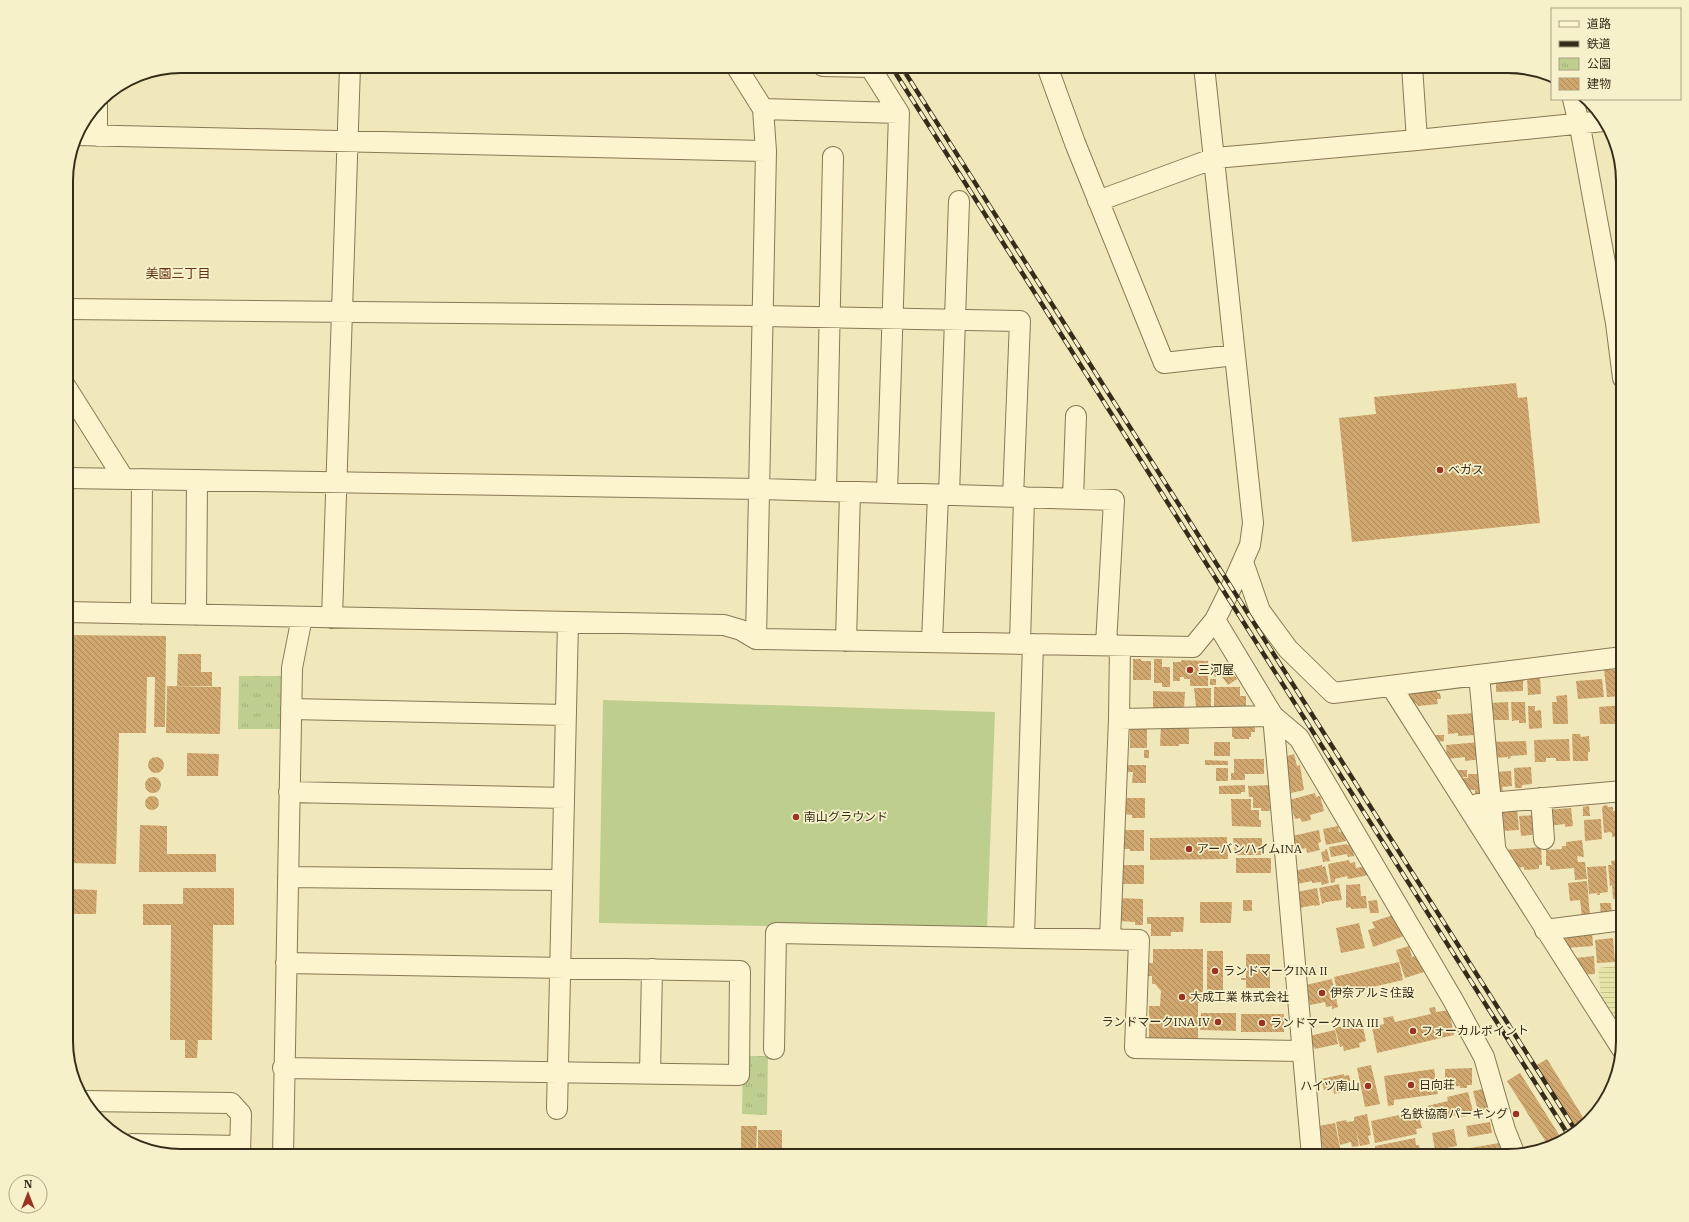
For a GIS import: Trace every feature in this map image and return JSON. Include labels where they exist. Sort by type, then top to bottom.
[{"type":"street","points":[[332,618],[350,73]]},
{"type":"street","points":[[740,73],[763,109],[766,151],[756,639]]},
{"type":"street","points":[[874,73],[899,113],[887,493]]},
{"type":"street","points":[[1050,73],[1098,201],[1164,363],[1235,355]]},
{"type":"street","points":[[73,612],[724,625],[741,630],[756,639],[1193,647],[1215,620],[1243,562],[1250,545],[1253,522],[1205,73]]},
{"type":"street","points":[[1412,73],[1417,140]]},
{"type":"street","points":[[1573,100],[1616,303]]},
{"type":"street","points":[[763,109],[899,113]]},
{"type":"street","points":[[97,114],[97,136]]},
{"type":"street","points":[[1098,201],[1215,158],[1417,140],[1598,121]]},
{"type":"street","points":[[83,135],[766,151]]},
{"type":"street","points":[[826,491],[833,157]]},
{"type":"street","points":[[932,642],[955,320],[959,201]]},
{"type":"street","points":[[73,309],[342,313],[762,316],[1020,321],[1019,497],[1026,644],[1024,938]]},
{"type":"street","points":[[73,397],[133,479],[141,614]]},
{"type":"street","points":[[1074,498],[1076,416]]},
{"type":"street","points":[[73,478],[826,491],[1114,500],[1113,645],[1119,719],[1110,939]]},
{"type":"street","points":[[196,615],[198,480]]},
{"type":"street","points":[[846,641],[850,492]]},
{"type":"street","points":[[1243,562],[1260,611],[1288,649],[1333,693],[1616,658]]},
{"type":"street","points":[[283,1149],[283,1068],[292,668],[302,617]]},
{"type":"street","points":[[1215,620],[1273,716],[1300,738],[1453,1000],[1484,1057],[1504,1130],[1513,1149]]},
{"type":"street","points":[[557,1109],[568,622]]},
{"type":"street","points":[[1479,675],[1495,850]]},
{"type":"street","points":[[1391,686],[1616,1040]]},
{"type":"street","points":[[291,709],[566,715]]},
{"type":"street","points":[[1119,719],[1273,716]]},
{"type":"street","points":[[1273,716],[1311,1149]]},
{"type":"street","points":[[290,792],[564,798]]},
{"type":"street","points":[[1466,805],[1616,792]]},
{"type":"street","points":[[1541,798],[1544,840]]},
{"type":"street","points":[[288,877],[562,880]]},
{"type":"street","points":[[1545,930],[1616,921]]},
{"type":"street","points":[[774,1049],[776,933],[1139,940],[1135,1048],[1302,1051]]},
{"type":"street","points":[[283,1068],[739,1075],[740,971],[286,963]]},
{"type":"street","points":[[650,1074],[652,969]]},
{"type":"street","points":[[91,1101],[231,1103],[241,1114],[240,1149]]},
{"type":"street","points":[[155,1145],[209,1149]]},
{"type":"shaded area","points":[[1616,966],[1616,1030],[1602,1006],[1598,968]]},
{"type":"green space","points":[[239,676],[283,676],[281,729],[238,729]]},
{"type":"green space","name":"南山グラウンド","points":[[603,700],[995,712],[987,930],[599,923]]},
{"type":"green space","points":[[743,1056],[768,1056],[767,1115],[742,1114]]},
{"type":"building","name":"ベガス","points":[[1516,383],[1518,398],[1527,397],[1540,523],[1352,542],[1339,418],[1376,414],[1374,397]]},
{"type":"building","points":[[73,635],[166,636],[165,727],[154,727],[155,677],[147,677],[146,733],[119,733],[116,864],[73,863]]},
{"type":"building","points":[[178,654],[201,654],[201,672],[212,672],[212,686],[177,686]]},
{"type":"building","points":[[1133,659],[1151,661],[1151,680],[1133,680]]},
{"type":"building","points":[[1154,659],[1162,659],[1162,667],[1170,667],[1170,687],[1162,687],[1162,683],[1154,683]]},
{"type":"building","name":"三河屋","points":[[1181,660],[1208,661],[1208,686],[1190,686],[1190,679],[1184,679],[1184,677],[1180,677],[1180,681],[1173,681],[1173,662],[1181,662]]},
{"type":"building","points":[[1218,662],[1222,662],[1229,672],[1231,671],[1237,679],[1228,685],[1220,674],[1215,677],[1212,672]]},
{"type":"building","points":[[1604,669],[1616,670],[1616,696],[1607,697]]},
{"type":"building","points":[[1523,677],[1523,691],[1496,692],[1498,678]]},
{"type":"building","points":[[1527,677],[1540,677],[1541,694],[1528,695]]},
{"type":"building","points":[[1210,679],[1216,679],[1216,685],[1210,685]]},
{"type":"building","points":[[1602,679],[1604,697],[1578,699],[1576,681]]},
{"type":"building","points":[[167,686],[221,687],[220,734],[166,733]]},
{"type":"building","points":[[1214,687],[1240,687],[1240,696],[1246,696],[1246,709],[1214,707]]},
{"type":"building","points":[[1194,688],[1211,688],[1211,707],[1196,707]]},
{"type":"building","points":[[1437,690],[1437,693],[1440,693],[1441,699],[1437,699],[1438,704],[1418,706],[1416,703],[1411,704],[1410,691]]},
{"type":"building","points":[[1153,691],[1185,692],[1184,709],[1153,709]]},
{"type":"building","points":[[1567,695],[1568,724],[1553,724],[1552,702],[1557,702],[1556,696]]},
{"type":"building","points":[[1508,702],[1509,720],[1494,720],[1494,713],[1489,713],[1489,703]]},
{"type":"building","points":[[1511,702],[1525,702],[1526,723],[1519,723],[1519,720],[1512,721]]},
{"type":"building","points":[[1528,706],[1535,706],[1535,711],[1541,710],[1542,728],[1529,729]]},
{"type":"building","points":[[1616,706],[1616,727],[1615,724],[1600,724],[1599,707]]},
{"type":"building","points":[[1475,713],[1476,735],[1458,736],[1458,733],[1448,734],[1447,715]]},
{"type":"building","points":[[1232,723],[1255,723],[1255,732],[1251,732],[1251,737],[1249,737],[1249,739],[1234,739],[1234,737],[1232,737]]},
{"type":"building","points":[[1189,724],[1189,744],[1179,744],[1179,746],[1160,746],[1161,725]]},
{"type":"building","points":[[1130,728],[1147,728],[1147,748],[1130,748]]},
{"type":"building","points":[[1572,734],[1580,734],[1581,737],[1589,736],[1590,752],[1588,752],[1588,761],[1573,761]]},
{"type":"building","points":[[1434,735],[1444,735],[1444,741],[1435,742]]},
{"type":"building","points":[[1569,739],[1570,761],[1556,761],[1556,758],[1546,758],[1546,762],[1535,762],[1534,740]]},
{"type":"building","points":[[1526,741],[1527,755],[1510,756],[1511,758],[1508,759],[1508,757],[1494,758],[1490,742]]},
{"type":"building","points":[[1214,742],[1230,742],[1230,756],[1214,756]]},
{"type":"building","points":[[1480,742],[1482,759],[1465,761],[1465,757],[1447,759],[1446,745]]},
{"type":"building","points":[[1144,750],[1149,750],[1149,758],[1144,758]]},
{"type":"building","points":[[187,753],[219,754],[218,776],[187,776]]},
{"type":"building","points":[[1294,754],[1297,766],[1300,765],[1304,790],[1291,793],[1284,757]]},
{"type":"building","points":[[153,757],[159,757],[164,762],[162,771],[159,773],[153,773],[148,768],[148,762]]},
{"type":"building","points":[[1234,759],[1264,759],[1264,774],[1245,774],[1245,780],[1231,780],[1231,773],[1234,773]]},
{"type":"building","points":[[1205,760],[1228,761],[1228,765],[1205,765]]},
{"type":"building","points":[[1128,765],[1146,765],[1146,783],[1132,783],[1133,772],[1128,772]]},
{"type":"building","points":[[1531,767],[1532,784],[1522,785],[1522,788],[1515,788],[1514,768]]},
{"type":"building","points":[[1216,768],[1228,768],[1228,781],[1216,781]]},
{"type":"building","points":[[1455,770],[1467,770],[1467,777],[1455,778]]},
{"type":"building","points":[[1511,771],[1512,786],[1502,787],[1503,791],[1495,791],[1494,772]]},
{"type":"building","points":[[1468,774],[1481,774],[1485,797],[1476,797],[1475,790],[1466,790],[1460,778],[1468,778]]},
{"type":"building","points":[[153,777],[160,782],[161,785],[156,792],[153,793],[146,788],[145,785],[150,778]]},
{"type":"building","points":[[1245,785],[1245,792],[1241,792],[1241,794],[1219,794],[1219,786]]},
{"type":"building","points":[[1269,785],[1270,811],[1261,811],[1261,808],[1253,808],[1253,797],[1249,797],[1248,786]]},
{"type":"building","points":[[1315,793],[1316,797],[1320,796],[1324,811],[1310,815],[1311,820],[1302,822],[1300,818],[1295,819],[1289,800]]},
{"type":"building","points":[[152,796],[157,798],[159,803],[157,808],[152,810],[147,808],[145,803],[147,798]]},
{"type":"building","points":[[1124,798],[1145,798],[1145,818],[1132,818],[1132,815],[1124,814]]},
{"type":"building","points":[[1231,799],[1251,799],[1251,810],[1259,810],[1261,827],[1232,826]]},
{"type":"building","points":[[1607,805],[1608,807],[1613,807],[1613,811],[1616,811],[1616,837],[1612,837],[1612,833],[1610,832],[1604,833],[1603,806]]},
{"type":"building","points":[[1589,806],[1590,816],[1583,816],[1583,807]]},
{"type":"building","points":[[1517,808],[1519,830],[1504,831],[1503,815],[1499,815],[1499,809]]},
{"type":"building","points":[[1571,808],[1573,826],[1565,827],[1565,824],[1547,826],[1546,810]]},
{"type":"building","points":[[1537,815],[1538,834],[1521,836],[1519,816]]},
{"type":"building","points":[[1601,819],[1602,839],[1585,841],[1584,820]]},
{"type":"building","points":[[140,825],[167,826],[167,854],[216,854],[216,872],[139,872]]},
{"type":"building","points":[[1338,826],[1339,832],[1344,831],[1346,841],[1326,845],[1323,829]]},
{"type":"building","points":[[1123,830],[1144,830],[1144,851],[1130,851],[1130,849],[1122,849]]},
{"type":"building","points":[[1319,830],[1321,842],[1318,843],[1320,850],[1307,853],[1306,848],[1295,851],[1292,836]]},
{"type":"building","name":"アーバンハイムINA","points":[[1227,837],[1228,859],[1150,860],[1150,838]]},
{"type":"building","points":[[1233,838],[1262,838],[1262,855],[1235,855]]},
{"type":"building","points":[[1582,840],[1584,857],[1577,856],[1578,862],[1585,862],[1587,879],[1575,880],[1574,868],[1550,870],[1550,866],[1546,866],[1546,850],[1562,849],[1562,846],[1566,846],[1566,842]]},
{"type":"building","points":[[1352,844],[1354,856],[1348,857],[1347,854],[1331,857],[1329,847]]},
{"type":"building","points":[[1541,847],[1542,865],[1539,865],[1539,869],[1524,870],[1524,867],[1514,868],[1504,850]]},
{"type":"building","points":[[1325,849],[1327,849],[1330,861],[1323,862],[1321,852],[1325,851]]},
{"type":"building","points":[[1236,858],[1271,858],[1271,873],[1236,873]]},
{"type":"building","points":[[1349,860],[1350,863],[1355,862],[1356,868],[1367,866],[1369,875],[1348,879],[1347,876],[1335,879],[1335,882],[1331,883],[1328,864]]},
{"type":"building","points":[[1616,860],[1616,899],[1613,899],[1608,865],[1612,865],[1611,861]]},
{"type":"building","points":[[1120,865],[1144,865],[1144,884],[1120,884]]},
{"type":"building","points":[[1322,865],[1322,867],[1325,866],[1329,883],[1322,885],[1321,882],[1312,883],[1312,881],[1297,884],[1294,871]]},
{"type":"building","points":[[1606,866],[1608,892],[1600,893],[1600,895],[1597,895],[1597,893],[1589,894],[1587,867]]},
{"type":"building","points":[[1587,881],[1590,916],[1582,917],[1580,900],[1570,901],[1568,883]]},
{"type":"building","points":[[1339,884],[1342,900],[1322,904],[1319,888]]},
{"type":"building","points":[[1360,884],[1361,896],[1366,896],[1367,908],[1346,908],[1346,885]]},
{"type":"building","points":[[183,888],[234,888],[234,925],[213,925],[212,1040],[198,1040],[197,1058],[185,1058],[185,1040],[170,1040],[171,925],[143,925],[143,904],[183,904]]},
{"type":"building","points":[[1317,888],[1320,905],[1300,908],[1297,892]]},
{"type":"building","points":[[73,889],[97,890],[96,914],[73,914]]},
{"type":"building","points":[[1119,898],[1143,899],[1143,925],[1135,925],[1135,922],[1119,921]]},
{"type":"building","points":[[1243,900],[1252,900],[1252,911],[1243,911]]},
{"type":"building","points":[[1377,900],[1379,913],[1370,913],[1368,901]]},
{"type":"building","points":[[1200,902],[1232,902],[1231,923],[1200,923]]},
{"type":"building","points":[[1600,903],[1611,903],[1612,915],[1601,916]]},
{"type":"building","points":[[1393,915],[1404,936],[1373,947],[1368,930],[1375,928],[1372,922]]},
{"type":"building","points":[[1147,917],[1184,917],[1183,932],[1171,932],[1171,936],[1151,936],[1151,924],[1147,924]]},
{"type":"building","points":[[1359,923],[1365,948],[1341,953],[1336,928]]},
{"type":"building","points":[[1592,930],[1593,946],[1566,948],[1564,933]]},
{"type":"building","points":[[1613,938],[1615,962],[1597,963],[1595,940]]},
{"type":"building","points":[[1409,946],[1412,957],[1422,954],[1427,971],[1405,978],[1396,950]]},
{"type":"building","name":"大成工業 株式会社","points":[[1153,949],[1203,949],[1203,1003],[1198,1003],[1198,1041],[1149,1041],[1149,1006],[1160,1006],[1161,991],[1155,984],[1152,984],[1152,976],[1148,976],[1148,963],[1153,963]]},
{"type":"building","name":"ランドマークINA II","points":[[1207,951],[1223,951],[1223,990],[1207,990]]},
{"type":"building","points":[[1246,954],[1270,954],[1270,988],[1246,988],[1246,980],[1241,980],[1241,978],[1246,978]]},
{"type":"building","points":[[1594,956],[1595,974],[1580,975],[1575,958]]},
{"type":"building","points":[[1399,962],[1403,980],[1338,995],[1334,977]]},
{"type":"building","name":"伊奈アルミ住設","points":[[1332,979],[1338,1007],[1332,1009],[1332,1006],[1326,1007],[1325,1002],[1310,1005],[1306,985]]},
{"type":"building","name":"フォーカルポイント","points":[[1435,1007],[1436,1012],[1449,1010],[1454,1035],[1377,1053],[1372,1027],[1384,1024],[1383,1018],[1393,1016],[1395,1022],[1431,1014],[1429,1008]]},
{"type":"building","name":"ランドマークINA IV","points":[[1201,1013],[1236,1013],[1236,1031],[1200,1030]]},
{"type":"building","name":"ランドマークINA III","points":[[1241,1014],[1284,1014],[1284,1032],[1241,1032]]},
{"type":"building","points":[[1362,1022],[1366,1041],[1359,1043],[1360,1047],[1344,1051],[1343,1046],[1340,1047],[1335,1028]]},
{"type":"building","points":[[1335,1030],[1338,1044],[1315,1049],[1314,1047],[1312,1048],[1309,1036]]},
{"type":"building","points":[[1547,1059],[1583,1118],[1574,1127],[1535,1066]]},
{"type":"building","name":"ハイツ南山","points":[[1371,1065],[1380,1104],[1365,1107],[1357,1068]]},
{"type":"building","points":[[1472,1068],[1472,1085],[1467,1085],[1467,1088],[1460,1088],[1460,1086],[1445,1087],[1445,1069]]},
{"type":"building","name":"日向荘","points":[[1434,1069],[1438,1094],[1394,1100],[1394,1105],[1388,1106],[1384,1076]]},
{"type":"building","points":[[1520,1073],[1560,1136],[1546,1142],[1507,1081]]},
{"type":"building","points":[[1344,1074],[1344,1076],[1349,1075],[1352,1090],[1334,1094],[1333,1088],[1324,1090],[1321,1079]]},
{"type":"building","points":[[1483,1089],[1488,1109],[1478,1111],[1473,1091]]},
{"type":"building","points":[[1468,1092],[1473,1111],[1469,1112],[1467,1116],[1460,1117],[1459,1115],[1431,1120],[1427,1106],[1448,1101],[1447,1097]]},
{"type":"building","points":[[1418,1111],[1422,1128],[1416,1129],[1417,1134],[1375,1143],[1371,1121]]},
{"type":"building","points":[[1367,1114],[1371,1135],[1368,1136],[1370,1144],[1360,1146],[1356,1129],[1359,1146],[1352,1147],[1351,1142],[1340,1145],[1336,1122],[1346,1120],[1347,1122],[1354,1121],[1354,1117]]},
{"type":"building","points":[[1490,1122],[1492,1133],[1468,1137],[1466,1126]]},
{"type":"building","points":[[1335,1123],[1340,1148],[1323,1149],[1318,1126]]},
{"type":"building","points":[[741,1126],[757,1126],[756,1149],[741,1149]]},
{"type":"building","points":[[1454,1129],[1457,1146],[1435,1149],[1432,1133]]},
{"type":"building","points":[[758,1130],[782,1130],[782,1149],[758,1149]]},
{"type":"building","points":[[1415,1138],[1416,1145],[1419,1145],[1420,1149],[1376,1149],[1375,1146]]},
{"type":"building","points":[[1499,1143],[1501,1149],[1470,1149]]},
{"type":"railway","points":[[895,73],[1566,1132]]},
{"type":"railway","points":[[905,73],[1574,1127]]},
{"type":"place","name":"ベガス","points":[[1440,470]]},
{"type":"place","name":"三河屋","points":[[1190,670]]},
{"type":"place","name":"南山グラウンド","points":[[796,817]]},
{"type":"place","name":"アーバンハイムINA","points":[[1189,849]]},
{"type":"place","name":"ランドマークINA II","points":[[1215,971]]},
{"type":"place","name":"伊奈アルミ住設","points":[[1322,993]]},
{"type":"place","name":"大成工業 株式会社","points":[[1182,997]]},
{"type":"place","name":"ランドマークINA IV","points":[[1218,1022]]},
{"type":"place","name":"ランドマークINA III","points":[[1262,1023]]},
{"type":"place","name":"フォーカルポイント","points":[[1413,1031]]},
{"type":"place","name":"日向荘","points":[[1411,1085]]},
{"type":"place","name":"ハイツ南山","points":[[1368,1086]]},
{"type":"place","name":"名鉄協商パーキング","points":[[1516,1114]]},
{"type":"district","name":"美園三丁目","points":[[178,273]]}]
